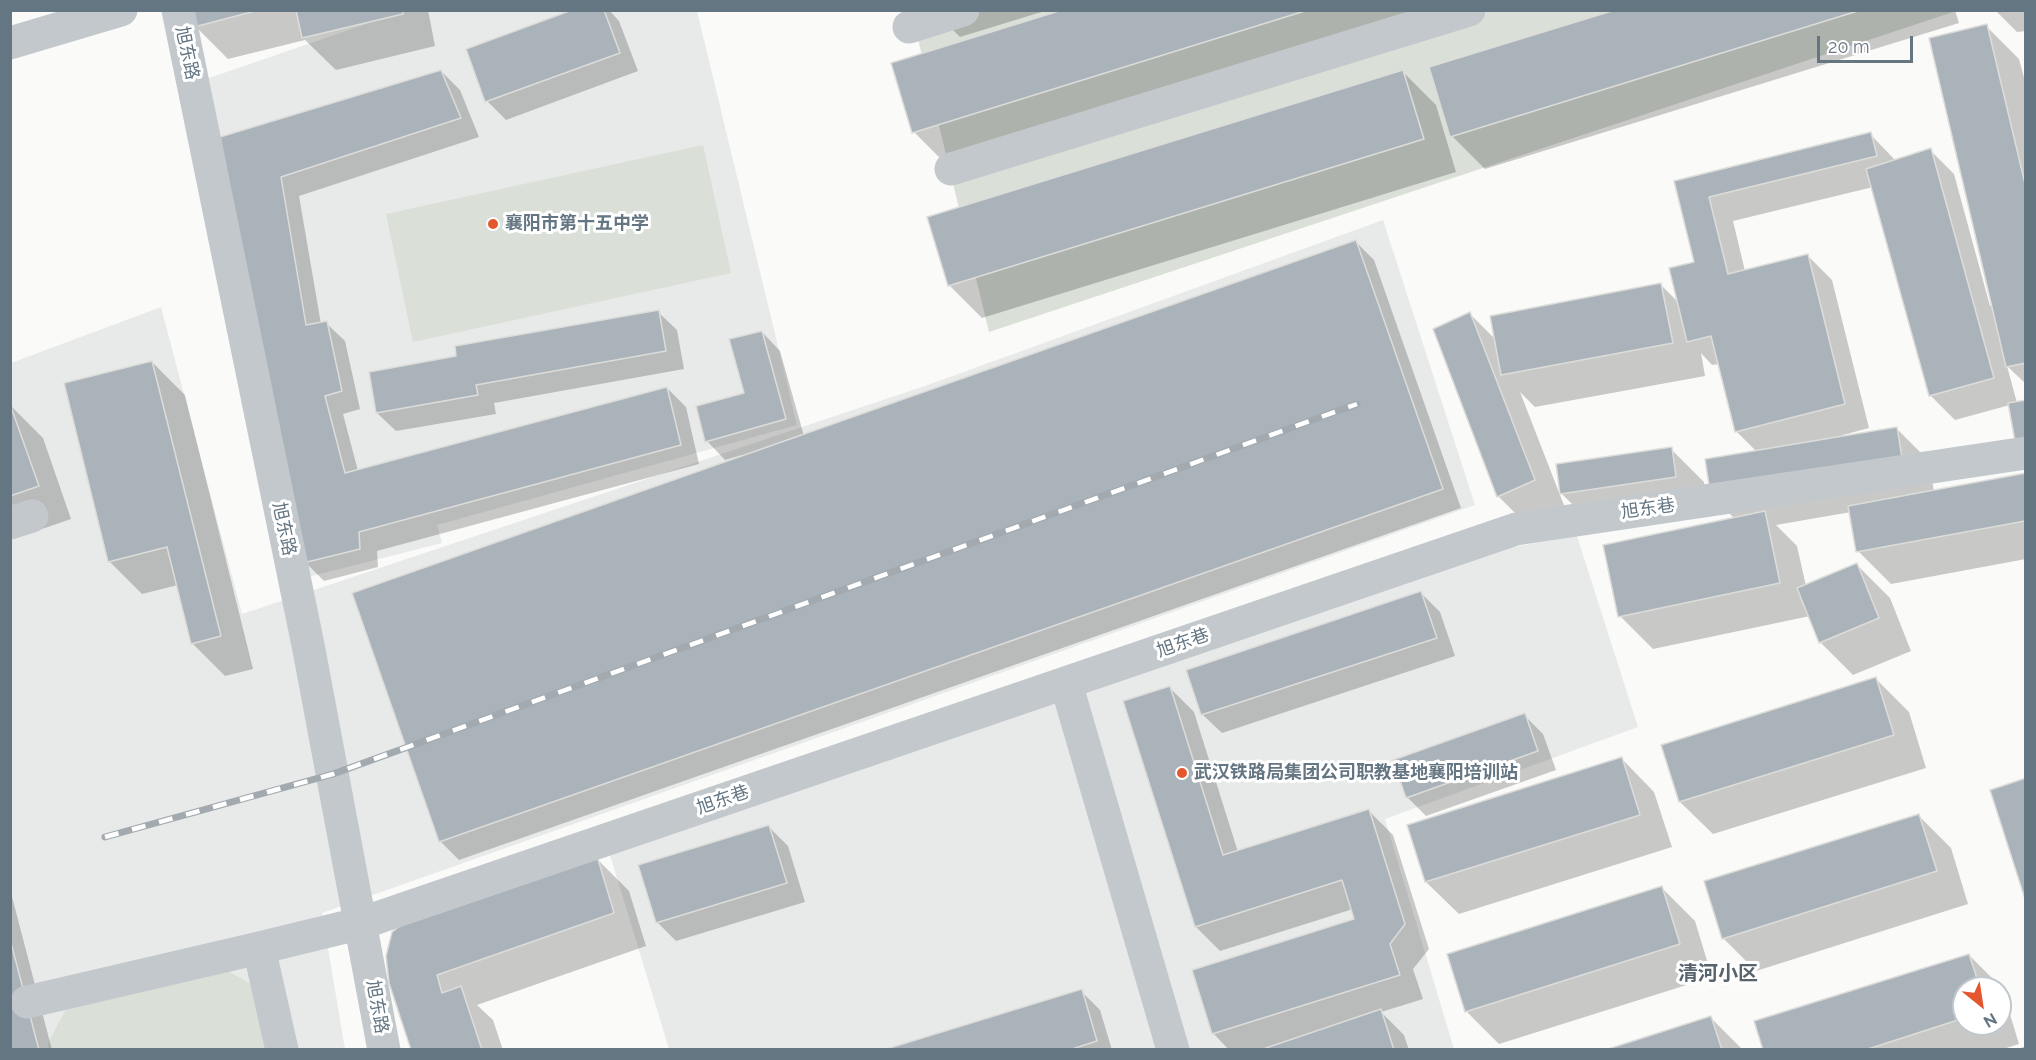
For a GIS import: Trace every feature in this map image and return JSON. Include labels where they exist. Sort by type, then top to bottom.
[{"type":"street","points":[[10,43],[121,10]]},
{"type":"street","name":"旭东路","points":[[178,10],[307,638],[384,1050]]},
{"type":"street","points":[[909,27],[963,10]]},
{"type":"street","points":[[951,169],[1469,10]]},
{"type":"street","name":"旭东巷","points":[[27,1002],[362,923],[1516,529],[2025,453]]},
{"type":"street","points":[[1066,683],[1173,1050]]},
{"type":"street","points":[[259,948],[282,1050]]},
{"type":"shaded area","points":[[911,10],[1956,11],[989,332]]},
{"type":"shaded area","name":"襄阳市第十五中学","points":[[404,11],[697,11],[797,425],[437,525],[442,543],[300,579],[209,78]]},
{"type":"shaded area","points":[[703,145],[731,273],[413,342],[386,214]]},
{"type":"shaded area","points":[[1383,220],[1475,505],[322,913],[345,1049],[11,1050],[11,363],[161,307],[242,614],[925,386]]},
{"type":"shaded area","name":"武汉铁路局集团公司职教基地襄阳培训站","points":[[1577,536],[1638,727],[1385,819],[1454,1049],[669,1049],[610,855],[1507,548]]},
{"type":"shaded area","points":[[217,965],[251,984],[267,1049],[49,1050],[48,1043],[71,1000]]},
{"type":"building","points":[[190,10],[259,10],[194,27]]},
{"type":"building","points":[[296,10],[403,10],[403,14],[302,38]]},
{"type":"building","points":[[572,10],[604,10],[620,53],[485,102],[466,49]]},
{"type":"building","points":[[1062,10],[1308,10],[912,133],[891,63]]},
{"type":"building","points":[[1615,10],[1861,10],[1450,137],[1429,67]]},
{"type":"building","points":[[1987,24],[2026,188],[2026,363],[2006,367],[1929,38]]},
{"type":"building","points":[[441,70],[461,118],[281,177],[306,325],[327,321],[342,391],[325,396],[345,473],[667,387],[681,445],[359,532],[360,549],[303,563],[220,137]]},
{"type":"building","points":[[1403,70],[1424,139],[948,286],[927,217]]},
{"type":"building","points":[[1871,132],[1877,156],[1709,197],[1728,274],[1808,254],[1845,404],[1735,432],[1711,336],[1687,342],[1669,268],[1694,262],[1674,181]]},
{"type":"building","points":[[1931,148],[1994,378],[1929,396],[1866,169]]},
{"type":"building","points":[[1356,240],[1443,489],[439,842],[352,593]]},
{"type":"building","points":[[1661,283],[1673,343],[1501,375],[1490,316]]},
{"type":"building","points":[[659,310],[666,351],[476,385],[478,395],[376,413],[369,372],[456,356],[455,346]]},
{"type":"building","points":[[1470,312],[1535,480],[1497,497],[1433,329]]},
{"type":"building","points":[[762,331],[786,419],[705,442],[696,406],[744,393],[729,339]]},
{"type":"building","points":[[152,361],[221,636],[191,644],[167,547],[108,562],[64,383]]},
{"type":"building","points":[[2026,400],[2026,440],[2015,441],[2008,403]]},
{"type":"building","points":[[10,404],[39,486],[10,496]]},
{"type":"building","points":[[1897,427],[1903,464],[1711,498],[1705,459]]},
{"type":"building","points":[[1672,447],[1676,477],[1560,494],[1556,464]]},
{"type":"building","points":[[2026,473],[2026,524],[2025,521],[1856,552],[1848,506]]},
{"type":"building","points":[[1765,511],[1780,583],[1618,617],[1603,545]]},
{"type":"building","points":[[1857,563],[1879,618],[1819,643],[1797,588]]},
{"type":"building","points":[[1421,591],[1437,638],[1201,715],[1186,670]]},
{"type":"building","points":[[1876,677],[1894,735],[1679,802],[1661,745]]},
{"type":"building","points":[[1170,686],[1223,855],[1369,809],[1405,924],[1390,944],[1400,975],[1212,1034],[1192,970],[1354,919],[1342,880],[1195,927],[1123,701]]},
{"type":"building","points":[[1525,713],[1538,751],[1406,798],[1393,760]]},
{"type":"building","points":[[1622,757],[1640,815],[1425,882],[1407,825]]},
{"type":"building","points":[[2026,778],[2026,902],[1990,790]]},
{"type":"building","points":[[1919,814],[1937,871],[1722,939],[1704,881]]},
{"type":"building","points":[[769,825],[787,883],[656,923],[638,865]]},
{"type":"building","points":[[597,856],[614,913],[437,975],[442,993],[461,986],[482,1050],[411,1050],[389,983],[386,956],[392,932],[412,917]]},
{"type":"building","points":[[1662,886],[1680,944],[1465,1012],[1447,954]]},
{"type":"building","points":[[10,939],[39,1050],[10,1050]]},
{"type":"building","points":[[1969,954],[1976,976],[1952,976],[1952,1022],[1865,1050],[1763,1050],[1754,1021]]},
{"type":"building","points":[[1082,989],[1097,1041],[1069,1050],[883,1050]]},
{"type":"building","points":[[1381,1009],[1394,1050],[1260,1050]]},
{"type":"building","points":[[1711,1016],[1722,1050],[1605,1050]]},
{"type":"railway","points":[[105,837],[333,774],[1357,404]]},
{"type":"place","name":"襄阳市第十五中学","points":[[493,224]]},
{"type":"place","name":"武汉铁路局集团公司职教基地襄阳培训站","points":[[1182,773]]},
{"type":"district","name":"清河小区","points":[[1718,974]]}]
